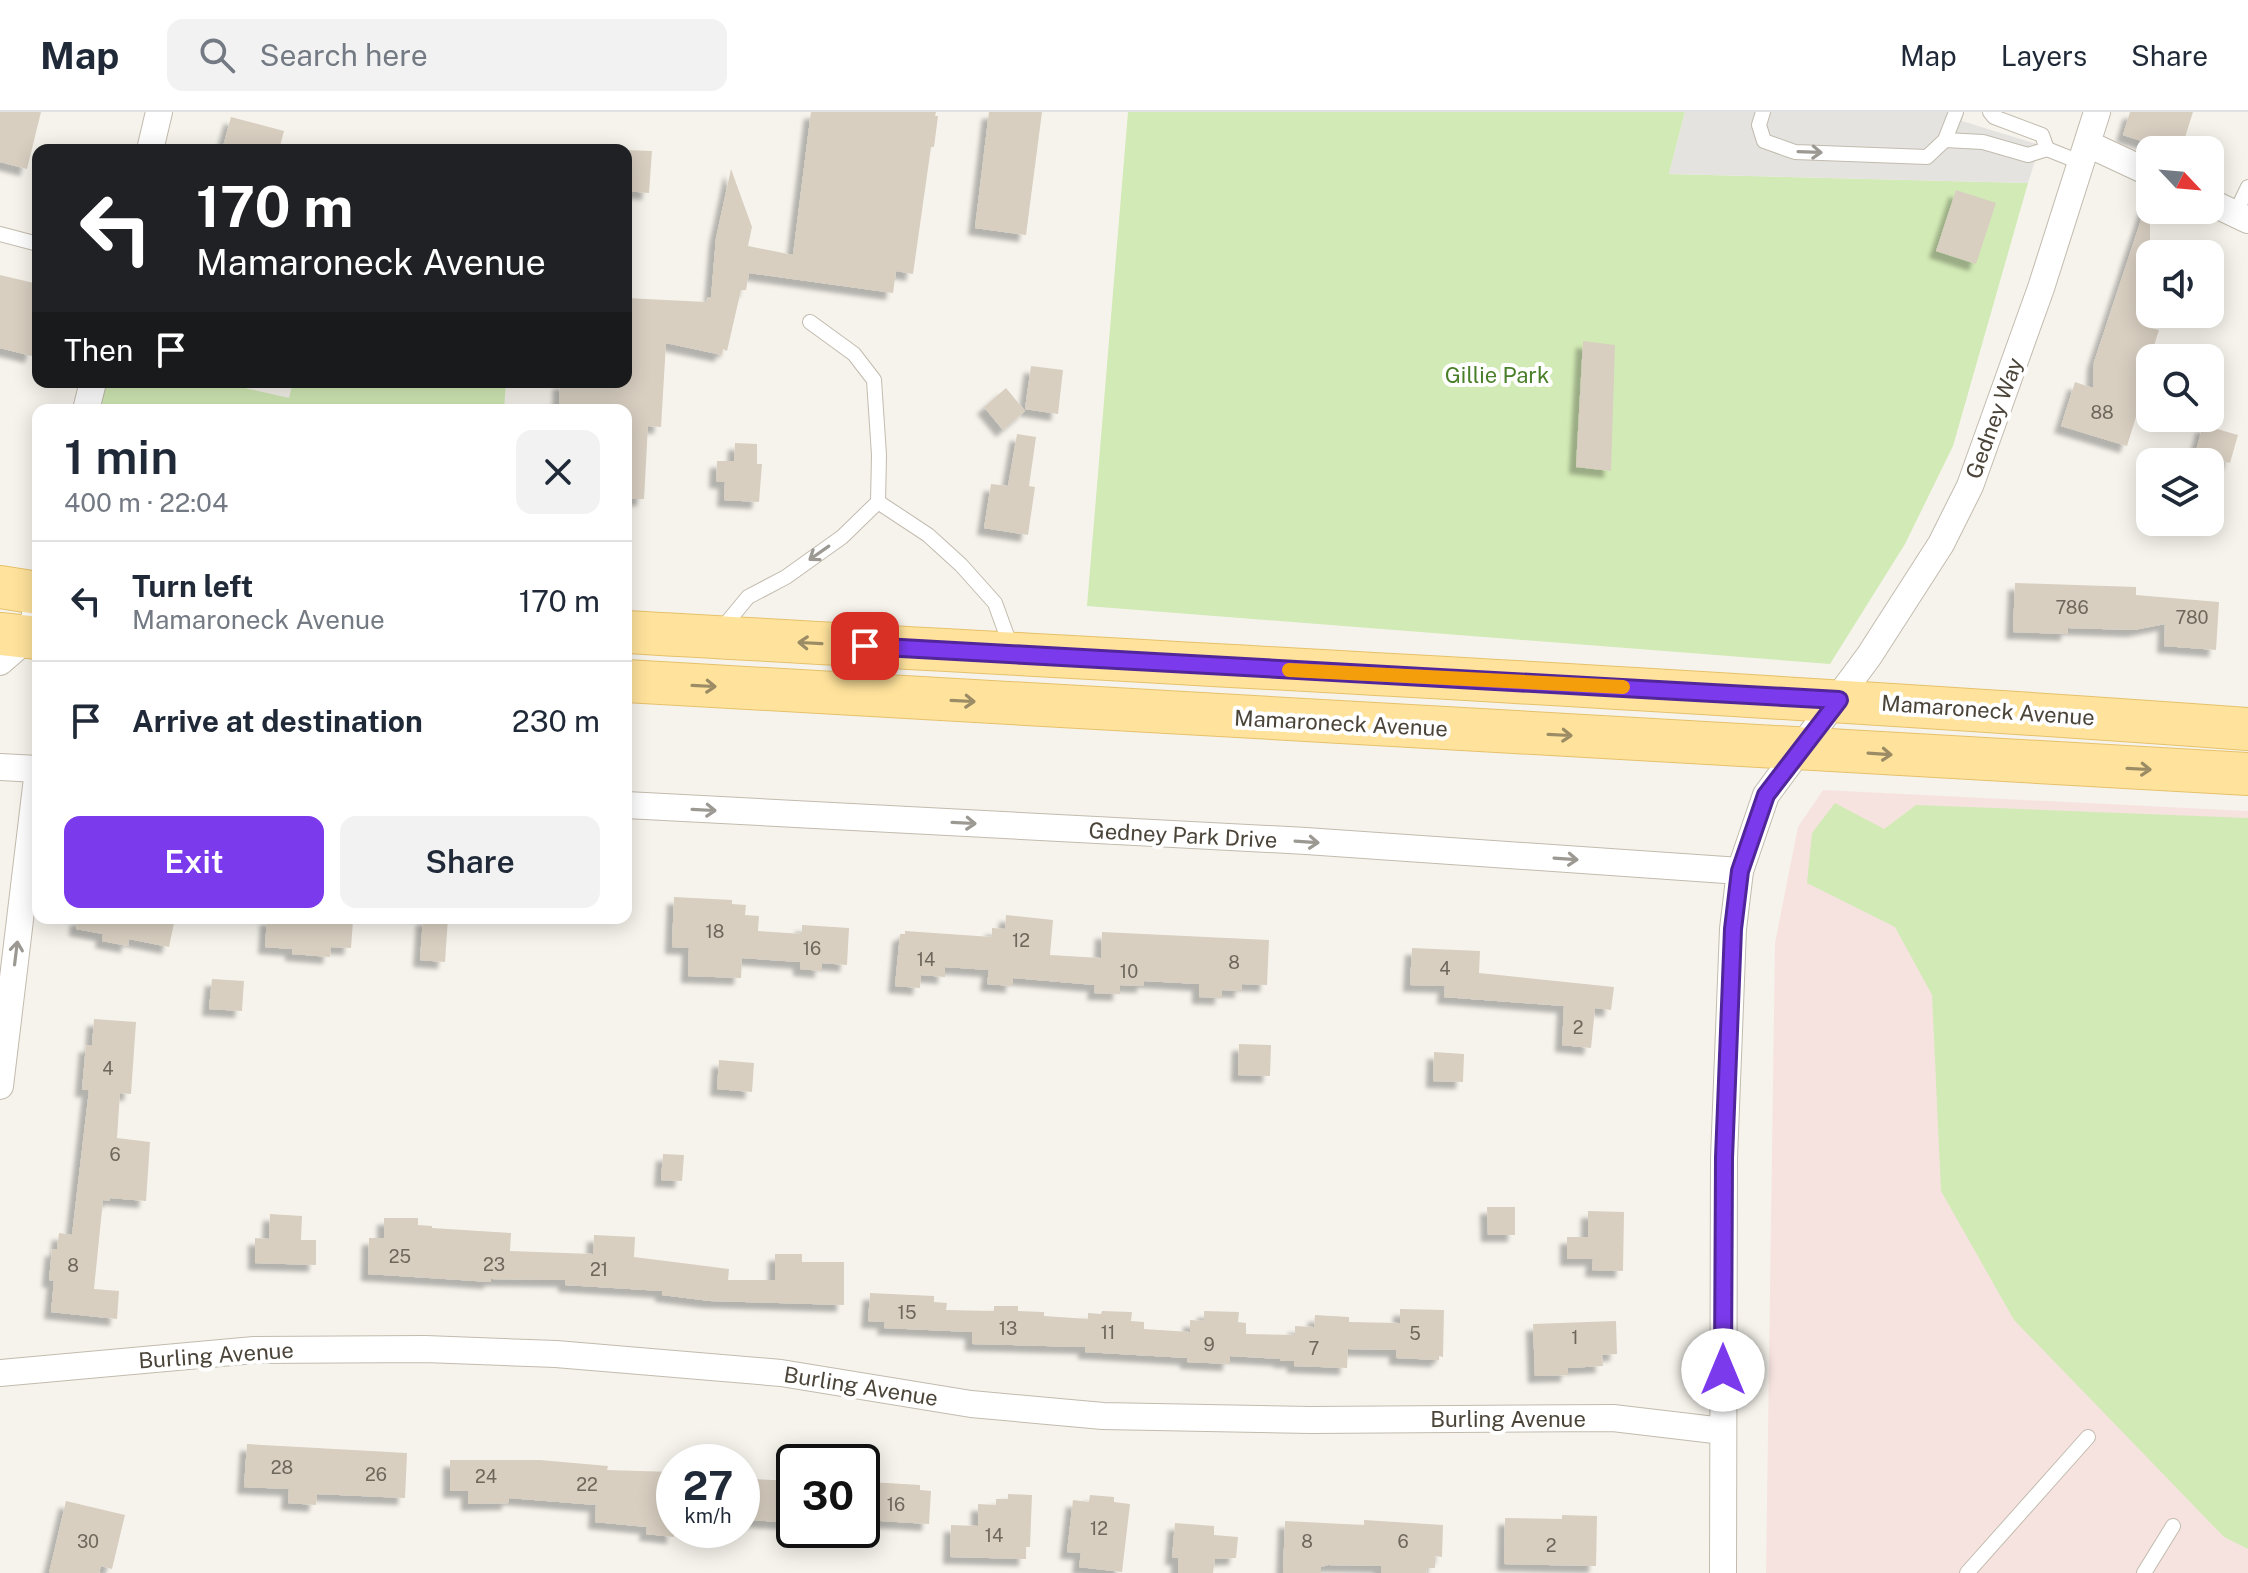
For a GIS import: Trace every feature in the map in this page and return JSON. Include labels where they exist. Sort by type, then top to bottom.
[{"type":"main road","points":[[0,587],[32,592]]},
{"type":"main road","name":"Mamaroneck Avenue","points":[[632,632],[1839,700],[2248,729]]},
{"type":"main road","name":"Mamaroneck Avenue","points":[[632,681],[2248,774]]},
{"type":"street","points":[[151,144],[159,112]]},
{"type":"street","name":"Gedney Way","points":[[1723,1573],[1724,1158],[1733,929],[1740,871],[1766,795],[1839,700],[1941,544],[1970,486],[2097,112]]},
{"type":"street","points":[[2085,153],[2136,169]]},
{"type":"street","points":[[0,767],[32,769]]},
{"type":"street","name":"Gedney Park Drive","points":[[632,805],[1306,841],[1740,871]]},
{"type":"street","points":[[0,1086],[32,819]]},
{"type":"street","name":"Burling Avenue","points":[[0,1373],[254,1350],[440,1349],[556,1354],[781,1373],[971,1404],[1103,1416],[1311,1420],[1613,1418],[1723,1431]]},
{"type":"lane","points":[[1763,112],[1759,125],[1764,141],[1795,152],[1927,157],[1945,140],[1956,112]]},
{"type":"lane","points":[[1990,112],[1994,117],[2042,135],[2047,149]]},
{"type":"lane","points":[[1945,140],[1983,142],[2028,155],[2047,149],[2085,153]]},
{"type":"lane","points":[[2241,217],[2248,187]]},
{"type":"lane","points":[[0,234],[32,242]]},
{"type":"lane","points":[[716,637],[748,597],[786,577],[842,537],[878,502],[879,455],[874,380],[854,354],[810,322]]},
{"type":"lane","points":[[878,502],[928,535],[961,565],[995,603],[1014,655]]},
{"type":"lane","points":[[1967,1573],[2088,1437]]},
{"type":"lane","points":[[2144,1573],[2173,1526]]},
{"type":"shaded area","points":[[1685,112],[1964,112],[1962,121],[2040,145],[2028,183],[1669,174]]},
{"type":"shaded area","points":[[1823,790],[2248,811],[2248,1573],[1766,1573],[1775,943],[1798,827]]},
{"type":"green space","name":"Gillie Park","points":[[1128,112],[1685,112],[1669,174],[2028,183],[1953,446],[1905,544],[1830,664],[1087,606]]},
{"type":"green space","points":[[92,388],[245,388],[289,398],[292,388],[506,388],[504,404],[88,404]]},
{"type":"green space","points":[[1835,803],[1884,829],[1916,805],[2248,818],[2248,1549],[2224,1537],[2014,1320],[1941,1191],[1932,995],[1895,927],[1807,883],[1812,833]]},
{"type":"building","points":[[0,112],[41,112],[27,169],[0,162]]},
{"type":"building","points":[[811,112],[936,112],[934,147],[931,147],[913,274],[896,271],[893,293],[749,273],[746,290],[741,290],[727,351],[723,349],[722,355],[666,343],[661,427],[648,426],[644,499],[632,499],[632,404],[559,404],[560,388],[632,388],[632,298],[706,302],[708,297],[711,298],[716,238],[731,169],[752,227],[748,246],[793,255]]},
{"type":"building","points":[[989,112],[1042,112],[1026,235],[975,228]]},
{"type":"building","points":[[2130,112],[2193,112],[2185,136],[2136,136],[2136,139],[2123,135]]},
{"type":"building","points":[[231,117],[284,131],[281,144],[224,144]]},
{"type":"building","points":[[632,150],[652,151],[649,193],[632,192]]},
{"type":"building","points":[[1956,190],[1996,203],[1976,264],[1936,251]]},
{"type":"building","points":[[2140,224],[2150,224],[2150,240],[2136,240],[2136,328],[2159,330],[2155,344],[2136,344],[2136,417],[2127,446],[2061,426],[2075,382],[2093,388],[2094,362]]},
{"type":"building","points":[[0,275],[32,283],[32,356],[0,348]]},
{"type":"building","points":[[1583,341],[1615,345],[1611,471],[1576,467]]},
{"type":"building","points":[[1031,366],[1063,370],[1058,414],[1025,409]]},
{"type":"building","points":[[1006,388],[1025,411],[1003,430],[984,407]]},
{"type":"building","points":[[2224,431],[2238,435],[2230,463],[2224,461],[2224,448],[2197,448],[2201,432]]},
{"type":"building","points":[[1017,434],[1036,437],[1029,486],[1035,487],[1028,535],[984,528],[991,484],[1008,486]]},
{"type":"building","points":[[735,443],[757,444],[757,464],[762,464],[759,502],[724,500],[725,482],[716,481],[717,461],[734,461]]},
{"type":"building","points":[[2015,583],[2136,587],[2136,595],[2219,602],[2216,650],[2164,646],[2165,624],[2134,630],[2068,628],[2068,634],[2013,632]]},
{"type":"building","points":[[674,897],[732,900],[732,904],[746,905],[745,915],[759,916],[758,931],[802,934],[802,925],[849,928],[847,965],[822,963],[822,971],[800,969],[800,962],[742,958],[741,978],[688,976],[689,948],[672,947]]},
{"type":"building","points":[[1006,915],[1053,920],[1050,955],[1101,958],[1102,932],[1269,940],[1267,985],[1242,984],[1242,991],[1222,990],[1222,998],[1199,997],[1199,984],[1144,981],[1144,986],[1120,985],[1120,994],[1094,993],[1095,985],[1013,978],[1013,986],[987,984],[989,970],[945,967],[945,977],[921,975],[920,988],[895,986],[900,934],[905,934],[905,931],[992,937],[992,928],[1005,929]]},
{"type":"building","points":[[76,924],[174,924],[169,947],[129,939],[128,946],[102,941],[103,934],[76,929]]},
{"type":"building","points":[[267,924],[353,924],[351,948],[331,947],[330,957],[292,954],[292,949],[265,947]]},
{"type":"building","points":[[423,924],[448,924],[445,962],[420,960]]},
{"type":"building","points":[[1412,948],[1480,951],[1479,973],[1614,987],[1611,1010],[1595,1008],[1591,1048],[1562,1045],[1564,1006],[1444,997],[1445,986],[1410,985]]},
{"type":"building","points":[[212,979],[244,981],[242,1011],[209,1009]]},
{"type":"building","points":[[94,1019],[136,1022],[131,1094],[120,1093],[117,1138],[150,1142],[146,1201],[103,1200],[94,1289],[119,1291],[117,1319],[51,1312],[54,1281],[49,1280],[52,1249],[57,1250],[59,1233],[72,1235],[89,1090],[82,1090],[86,1045],[92,1046]]},
{"type":"building","points":[[1239,1044],[1271,1045],[1270,1076],[1238,1075]]},
{"type":"building","points":[[1434,1052],[1464,1054],[1463,1082],[1433,1081]]},
{"type":"building","points":[[719,1060],[754,1063],[752,1092],[717,1089]]},
{"type":"building","points":[[663,1154],[684,1155],[682,1181],[661,1180]]},
{"type":"building","points":[[1487,1207],[1515,1207],[1515,1235],[1488,1235]]},
{"type":"building","points":[[1588,1211],[1624,1212],[1623,1271],[1592,1270],[1593,1259],[1567,1259],[1567,1237],[1588,1237]]},
{"type":"building","points":[[270,1214],[302,1216],[301,1240],[316,1240],[316,1265],[255,1263],[255,1238],[269,1239]]},
{"type":"building","points":[[384,1218],[418,1218],[418,1225],[432,1228],[511,1233],[510,1251],[593,1254],[594,1235],[635,1237],[634,1257],[729,1269],[728,1280],[775,1280],[775,1254],[802,1254],[802,1262],[844,1262],[844,1305],[710,1301],[662,1295],[662,1291],[565,1285],[565,1280],[491,1279],[491,1282],[368,1274],[369,1238],[384,1238]]},
{"type":"building","points":[[870,1293],[934,1296],[934,1302],[947,1303],[946,1310],[994,1311],[994,1306],[1018,1306],[1018,1311],[1044,1312],[1044,1316],[1088,1319],[1088,1313],[1132,1312],[1131,1321],[1144,1322],[1144,1329],[1190,1332],[1190,1320],[1204,1321],[1204,1311],[1239,1312],[1238,1322],[1246,1323],[1246,1334],[1295,1335],[1295,1326],[1314,1327],[1315,1315],[1349,1317],[1349,1322],[1400,1323],[1400,1309],[1444,1310],[1443,1357],[1439,1356],[1439,1360],[1396,1358],[1396,1350],[1348,1349],[1347,1368],[1294,1366],[1294,1361],[1281,1359],[1230,1356],[1230,1364],[1187,1362],[1187,1358],[1085,1352],[1085,1347],[972,1344],[972,1332],[884,1328],[885,1322],[868,1321]]},
{"type":"building","points":[[1616,1321],[1617,1354],[1602,1355],[1603,1366],[1568,1368],[1568,1375],[1535,1376],[1533,1324]]},
{"type":"building","points":[[247,1444],[407,1453],[405,1498],[317,1494],[316,1505],[288,1503],[289,1489],[244,1487]]},
{"type":"building","points":[[450,1460],[540,1460],[608,1466],[607,1470],[656,1471],[656,1535],[646,1534],[647,1527],[595,1522],[596,1505],[509,1498],[509,1503],[468,1504],[468,1491],[450,1491]]},
{"type":"building","points":[[760,1479],[776,1480],[776,1522],[760,1521]]},
{"type":"building","points":[[880,1483],[920,1485],[920,1490],[931,1491],[929,1524],[880,1521]]},
{"type":"building","points":[[1008,1494],[1032,1495],[1030,1547],[1026,1547],[1026,1559],[950,1557],[951,1525],[978,1526],[978,1504],[996,1505],[996,1499],[1008,1499]]},
{"type":"building","points":[[1090,1495],[1114,1497],[1114,1502],[1130,1504],[1122,1572],[1079,1567],[1081,1553],[1067,1552],[1073,1500],[1089,1502]]},
{"type":"building","points":[[66,1501],[125,1515],[112,1569],[101,1566],[99,1573],[49,1573]]},
{"type":"building","points":[[1562,1515],[1597,1516],[1596,1566],[1504,1564],[1505,1518],[1562,1519]]},
{"type":"building","points":[[1364,1520],[1443,1525],[1442,1557],[1435,1556],[1435,1568],[1427,1568],[1426,1573],[1381,1573],[1381,1566],[1328,1565],[1321,1567],[1321,1573],[1283,1573],[1285,1521],[1364,1525]]},
{"type":"building","points":[[1175,1523],[1214,1526],[1214,1535],[1238,1537],[1236,1558],[1215,1559],[1213,1573],[1178,1573],[1178,1558],[1172,1558]]},
{"type":"slow traffic","points":[[1289,670],[1623,687]]},
{"type":"route","points":[[865,646],[1839,700],[1766,795],[1740,871],[1733,929],[1724,1158],[1723,1370]]}]
